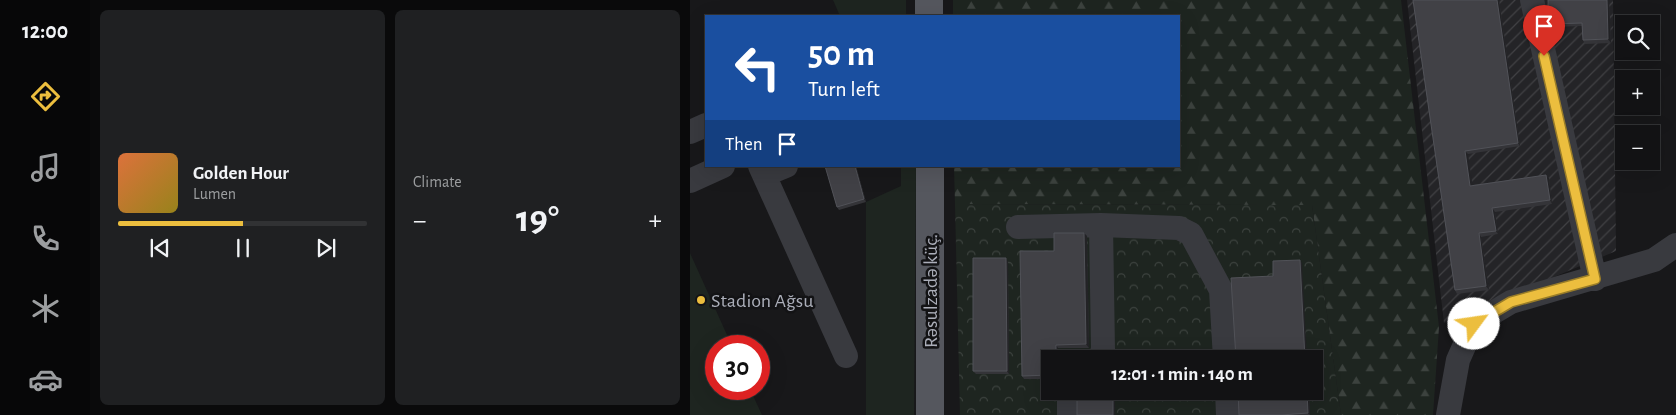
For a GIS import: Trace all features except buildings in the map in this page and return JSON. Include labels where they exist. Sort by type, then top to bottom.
[{"type":"main road","points":[[929,0],[929,15]]},
{"type":"main road","name":"Rəsulzadə küç.","points":[[930,167],[930,415]]},
{"type":"street","points":[[1532,0],[1595,279]]},
{"type":"street","points":[[690,132],[705,126]]},
{"type":"street","points":[[690,181],[721,167]]},
{"type":"street","points":[[781,167],[762,171],[846,356]]},
{"type":"street","points":[[1018,227],[1101,224],[1179,228],[1191,234],[1221,290],[1224,350]]},
{"type":"street","points":[[1101,224],[1103,350]]},
{"type":"street","points":[[1448,415],[1458,360],[1474,324],[1511,302],[1595,279],[1654,260],[1676,246]]},
{"type":"street","points":[[1068,415],[1069,400]]},
{"type":"street","points":[[1227,400],[1228,415]]},
{"type":"shaded area","points":[[1407,0],[1613,0],[1616,251],[1444,323]]},
{"type":"green space","points":[[833,0],[906,0],[906,15],[840,15]]},
{"type":"green space","points":[[953,0],[1401,0],[1439,327],[1433,415],[1341,415],[1312,205],[955,204],[954,167],[1180,167],[1180,15],[953,15]]},
{"type":"green space","points":[[901,167],[916,167],[914,415],[866,415],[866,202],[901,186]]},
{"type":"green space","points":[[955,204],[1312,205],[1341,415],[960,415]]},
{"type":"green space","name":"Stadion Ağsu","points":[[690,253],[727,335],[705,335],[705,400],[755,400],[762,415],[690,415]]},
{"type":"place","name":"Stadion Ağsu","points":[[701,300]]},
{"type":"route","points":[[1474,324],[1511,302],[1595,279],[1544,56]]}]
